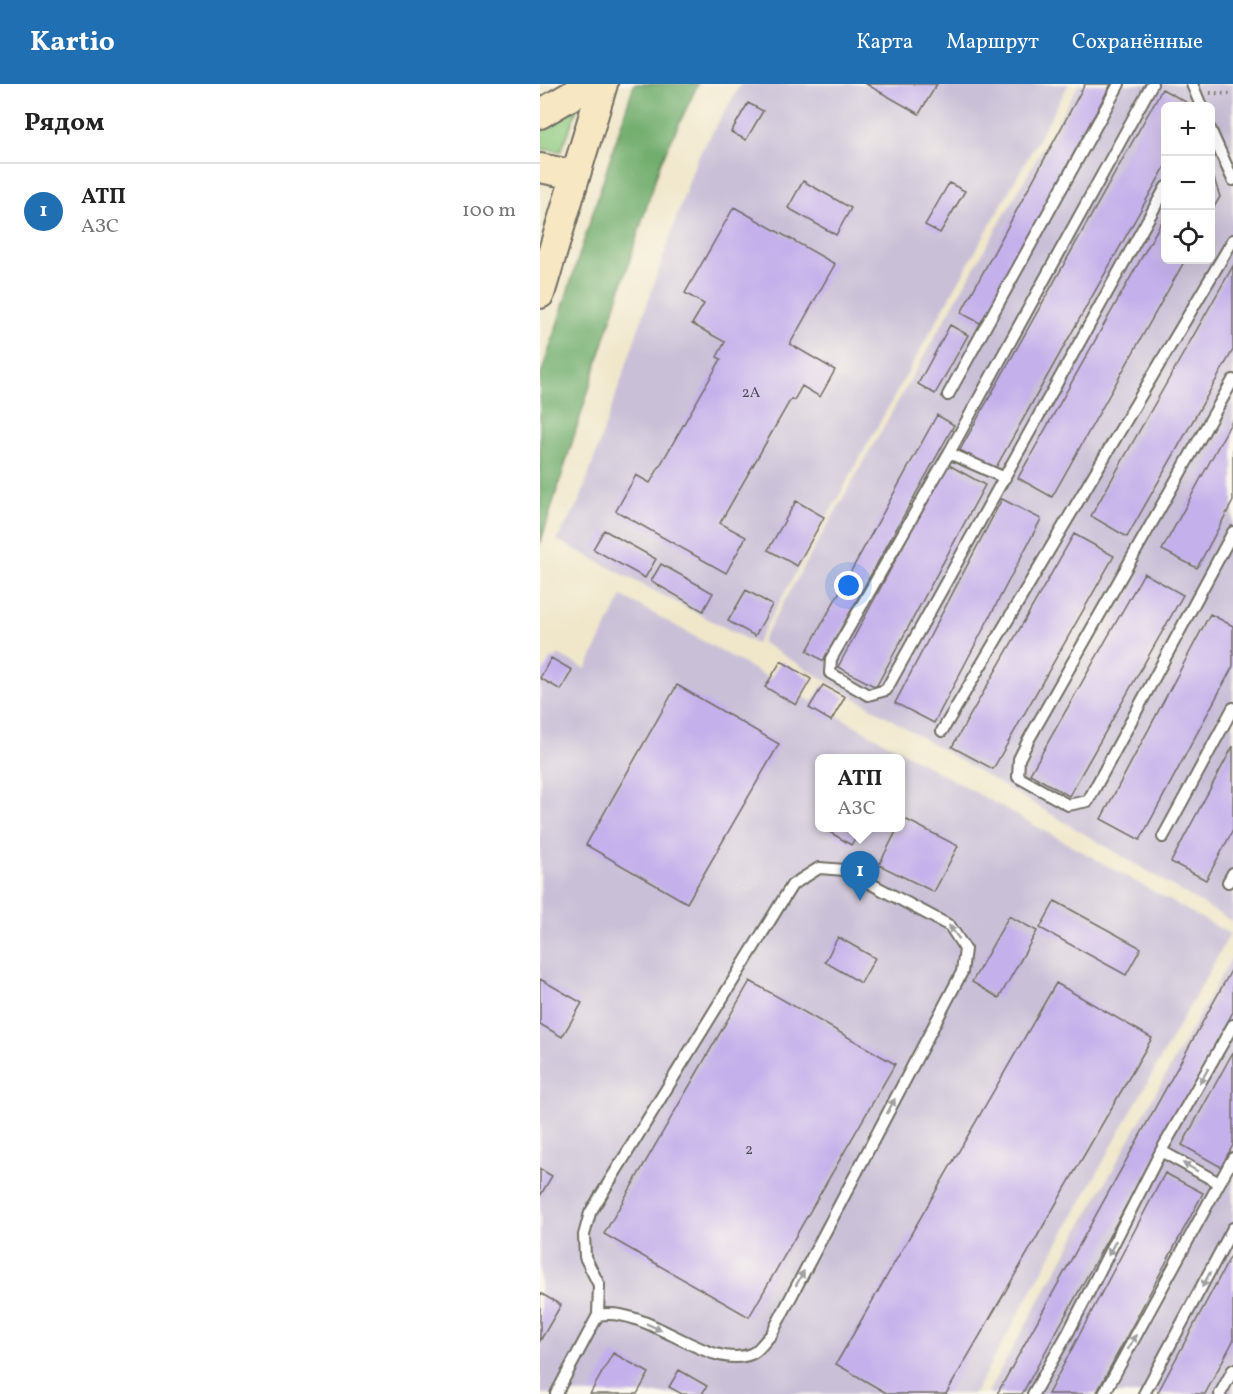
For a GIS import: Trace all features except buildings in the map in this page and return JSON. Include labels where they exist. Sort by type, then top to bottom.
[{"type":"main road","points":[[540,114],[574,94],[584,84]]},
{"type":"main road","points":[[540,294],[603,84]]},
{"type":"main road","points":[[540,168],[575,175]]},
{"type":"lane","points":[[948,395],[1119,84]]},
{"type":"lane","points":[[1152,84],[949,453],[831,659],[830,672],[868,695],[886,690],[1161,196]]},
{"type":"lane","points":[[1192,84],[1199,102]]},
{"type":"lane","points":[[1215,140],[1233,180]]},
{"type":"lane","points":[[942,730],[1233,240]]},
{"type":"lane","points":[[1233,380],[1029,739],[1019,759],[1018,777],[1068,805],[1088,801],[1233,532]]},
{"type":"lane","points":[[949,453],[1005,478]]},
{"type":"lane","points":[[1163,837],[1233,708]]},
{"type":"lane","points":[[556,1394],[598,1315],[600,1284],[585,1257],[584,1235],[590,1214],[792,885],[819,868],[845,870],[950,926],[965,949],[962,972],[771,1335],[753,1354],[733,1358],[714,1353],[629,1317],[609,1313],[598,1315]]},
{"type":"lane","points":[[1033,1394],[1068,1333],[1161,1151],[1233,1025]]},
{"type":"lane","points":[[1161,1151],[1219,1183]]},
{"type":"lane","points":[[1104,1394],[1233,1158]]},
{"type":"lane","points":[[1144,1394],[1233,1228]]},
{"type":"lane","points":[[1220,1394],[1233,1370]]},
{"type":"shaded area","points":[[741,84],[1069,84],[756,644],[557,540],[580,500],[697,158]]},
{"type":"shaded area","points":[[1079,84],[1233,84],[1233,922],[761,642]]},
{"type":"shaded area","points":[[622,596],[1230,934],[974,1394],[540,1394],[540,685],[558,654],[586,669]]},
{"type":"shaded area","points":[[1233,955],[1233,1394],[987,1394]]},
{"type":"green space","points":[[634,84],[698,84],[660,164],[540,544],[540,378]]},
{"type":"green space","points":[[580,102],[561,151],[540,149],[540,123]]},
{"type":"place","name":"АТП","points":[[860,901]]}]
